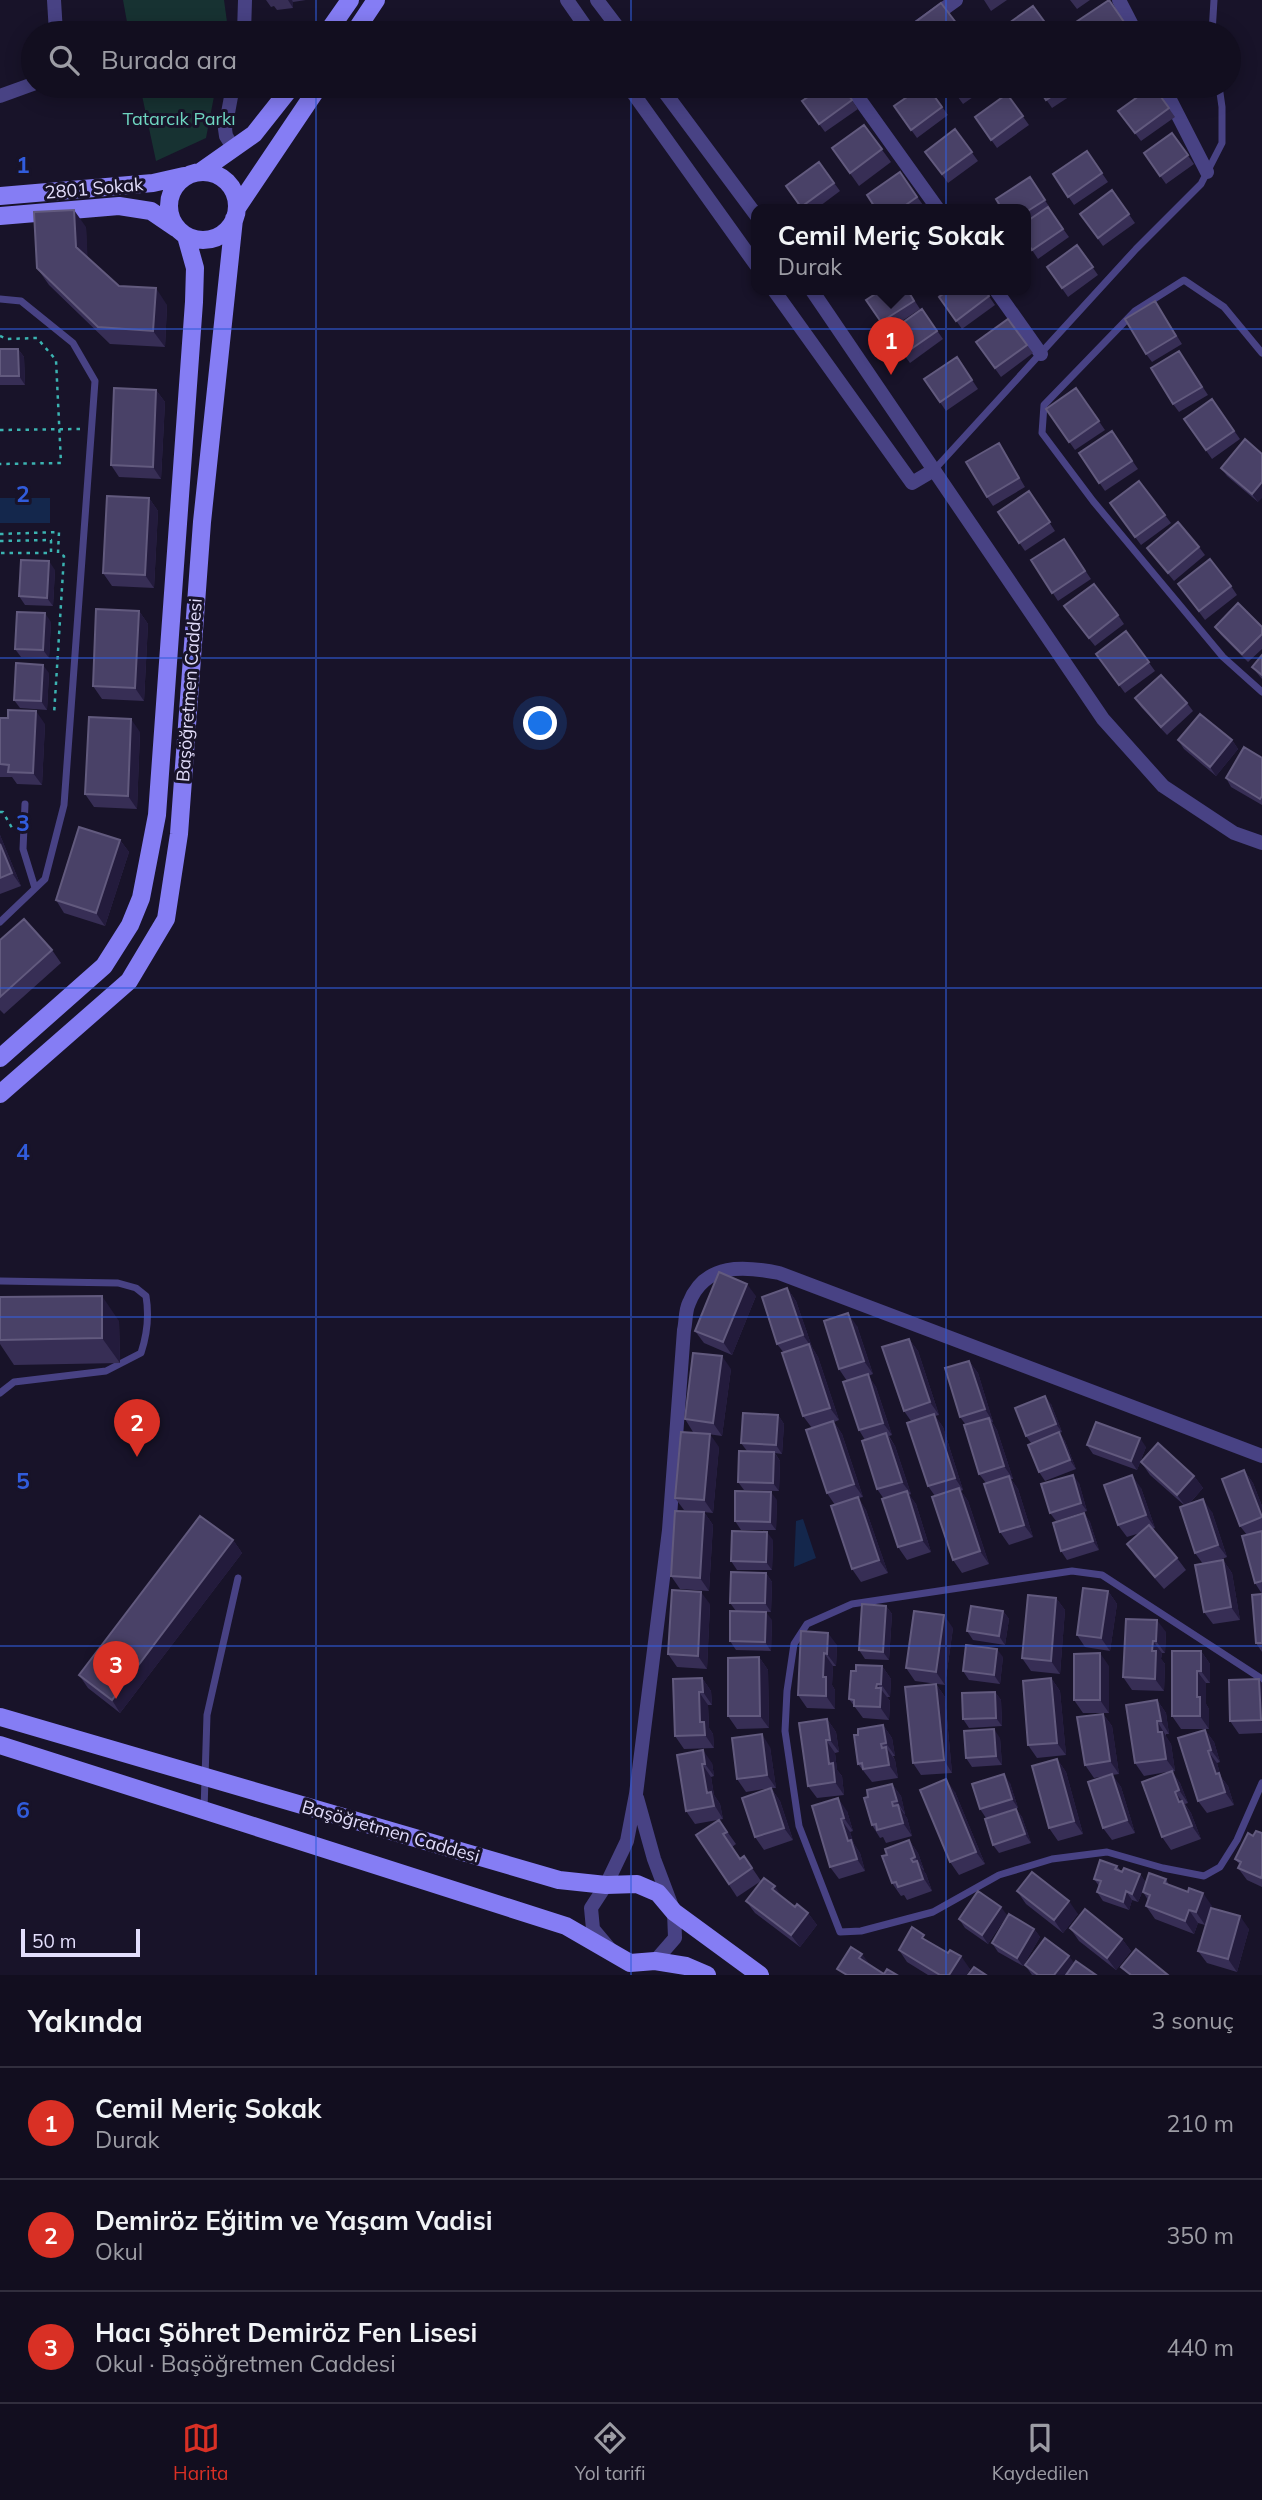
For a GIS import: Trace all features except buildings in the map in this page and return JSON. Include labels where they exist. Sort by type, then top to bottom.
[{"type":"street","points":[[54,0],[55,21]]},
{"type":"street","points":[[244,21],[245,0]]},
{"type":"street","points":[[335,21],[350,0]]},
{"type":"street","points":[[362,21],[376,0]]},
{"type":"street","points":[[567,0],[582,21]]},
{"type":"street","points":[[597,0],[613,21]]},
{"type":"street","points":[[927,21],[956,0]]},
{"type":"street","points":[[1119,0],[1130,21]]},
{"type":"street","points":[[0,96],[21,88]]},
{"type":"street","points":[[231,98],[225,129],[234,149]]},
{"type":"street","name":"2801 Sokak","points":[[0,196],[153,183],[194,174],[254,134],[282,98]]},
{"type":"street","points":[[0,216],[119,206],[151,211],[197,240],[219,236],[228,229],[235,213],[311,98]]},
{"type":"street","points":[[637,98],[751,258]]},
{"type":"street","points":[[669,98],[751,208]]},
{"type":"street","points":[[859,98],[934,204]]},
{"type":"street","points":[[1169,98],[1207,172]]},
{"type":"street","points":[[194,174],[212,173],[231,184],[235,213]]},
{"type":"street","name":"Başöğretmen Caddesi","points":[[0,1058],[104,966],[130,925],[141,898],[157,815],[194,302],[195,268],[181,232],[171,219],[169,198],[173,188],[194,174]]},
{"type":"street","points":[[85,189],[87,209]]},
{"type":"street","name":"Başöğretmen Caddesi","points":[[0,1094],[129,981],[166,919],[179,834],[202,522],[235,213]]},
{"type":"street","points":[[777,295],[912,483],[934,470]]},
{"type":"street","points":[[815,295],[1103,719],[1163,786],[1234,833],[1262,843]]},
{"type":"street","points":[[999,295],[1041,354]]},
{"type":"street","points":[[617,1958],[593,1929],[591,1908],[606,1885],[627,1841],[636,1794],[668,1530],[688,1303],[699,1287],[713,1275],[732,1267],[757,1268],[779,1273],[1262,1455]]},
{"type":"street","name":"Başöğretmen Caddesi","points":[[0,1717],[559,1880],[606,1885],[637,1884],[658,1893],[674,1912],[760,1975]]},
{"type":"street","name":"Başöğretmen Caddesi","points":[[0,1745],[566,1926],[636,1969],[656,1961],[686,1966],[707,1975]]},
{"type":"street","points":[[636,1794],[654,1859],[674,1912],[675,1937],[656,1961]]},
{"type":"lane","points":[[1213,21],[1214,0]]},
{"type":"lane","points":[[934,470],[1136,249],[1200,184],[1222,143],[1221,98]]},
{"type":"lane","points":[[1262,353],[1224,307],[1184,280],[1135,311],[1044,405],[1042,433],[1093,501],[1223,657],[1262,692]]},
{"type":"lane","points":[[0,299],[21,301],[73,343],[95,381],[64,805],[44,878],[0,922]]},
{"type":"lane","points":[[25,804],[23,849],[35,888]]},
{"type":"lane","points":[[0,1281],[118,1283],[136,1288],[146,1296],[148,1308],[145,1343],[141,1353],[106,1371],[14,1382],[0,1393]]},
{"type":"lane","points":[[1262,1679],[1102,1575],[1072,1571],[852,1604],[807,1624],[794,1644],[787,1691],[785,1731],[799,1826],[840,1932],[861,1931],[933,1912],[999,1875],[1052,1859],[1107,1852],[1204,1876],[1220,1867],[1226,1858],[1262,1783]]},
{"type":"lane","points":[[204,1810],[208,1716],[238,1578]]},
{"type":"path","points":[[0,336],[7,339],[37,338],[56,360],[61,463],[0,464]]},
{"type":"path","points":[[0,430],[92,429]]},
{"type":"path","points":[[0,534],[59,532],[58,554],[64,556],[54,715]]},
{"type":"path","points":[[0,541],[51,540],[51,553],[0,553]]},
{"type":"green space","points":[[123,0],[224,0],[227,21],[127,21]]},
{"type":"green space","name":"Tatarcık Parkı","points":[[143,98],[214,98],[206,138],[156,161]]},
{"type":"water","points":[[0,498],[50,498],[50,523],[0,523]]},
{"type":"water","points":[[803,1519],[816,1558],[794,1567],[796,1521]]},
{"type":"place","name":"Cemil Meriç Sokak","points":[[891,375]]},
{"type":"place","name":"Demiröz Eğitim ve Yaşam Vadisi","points":[[137,1457]]},
{"type":"place","name":"Hacı Şöhret Demiröz Fen Lisesi","points":[[116,1699]]}]
